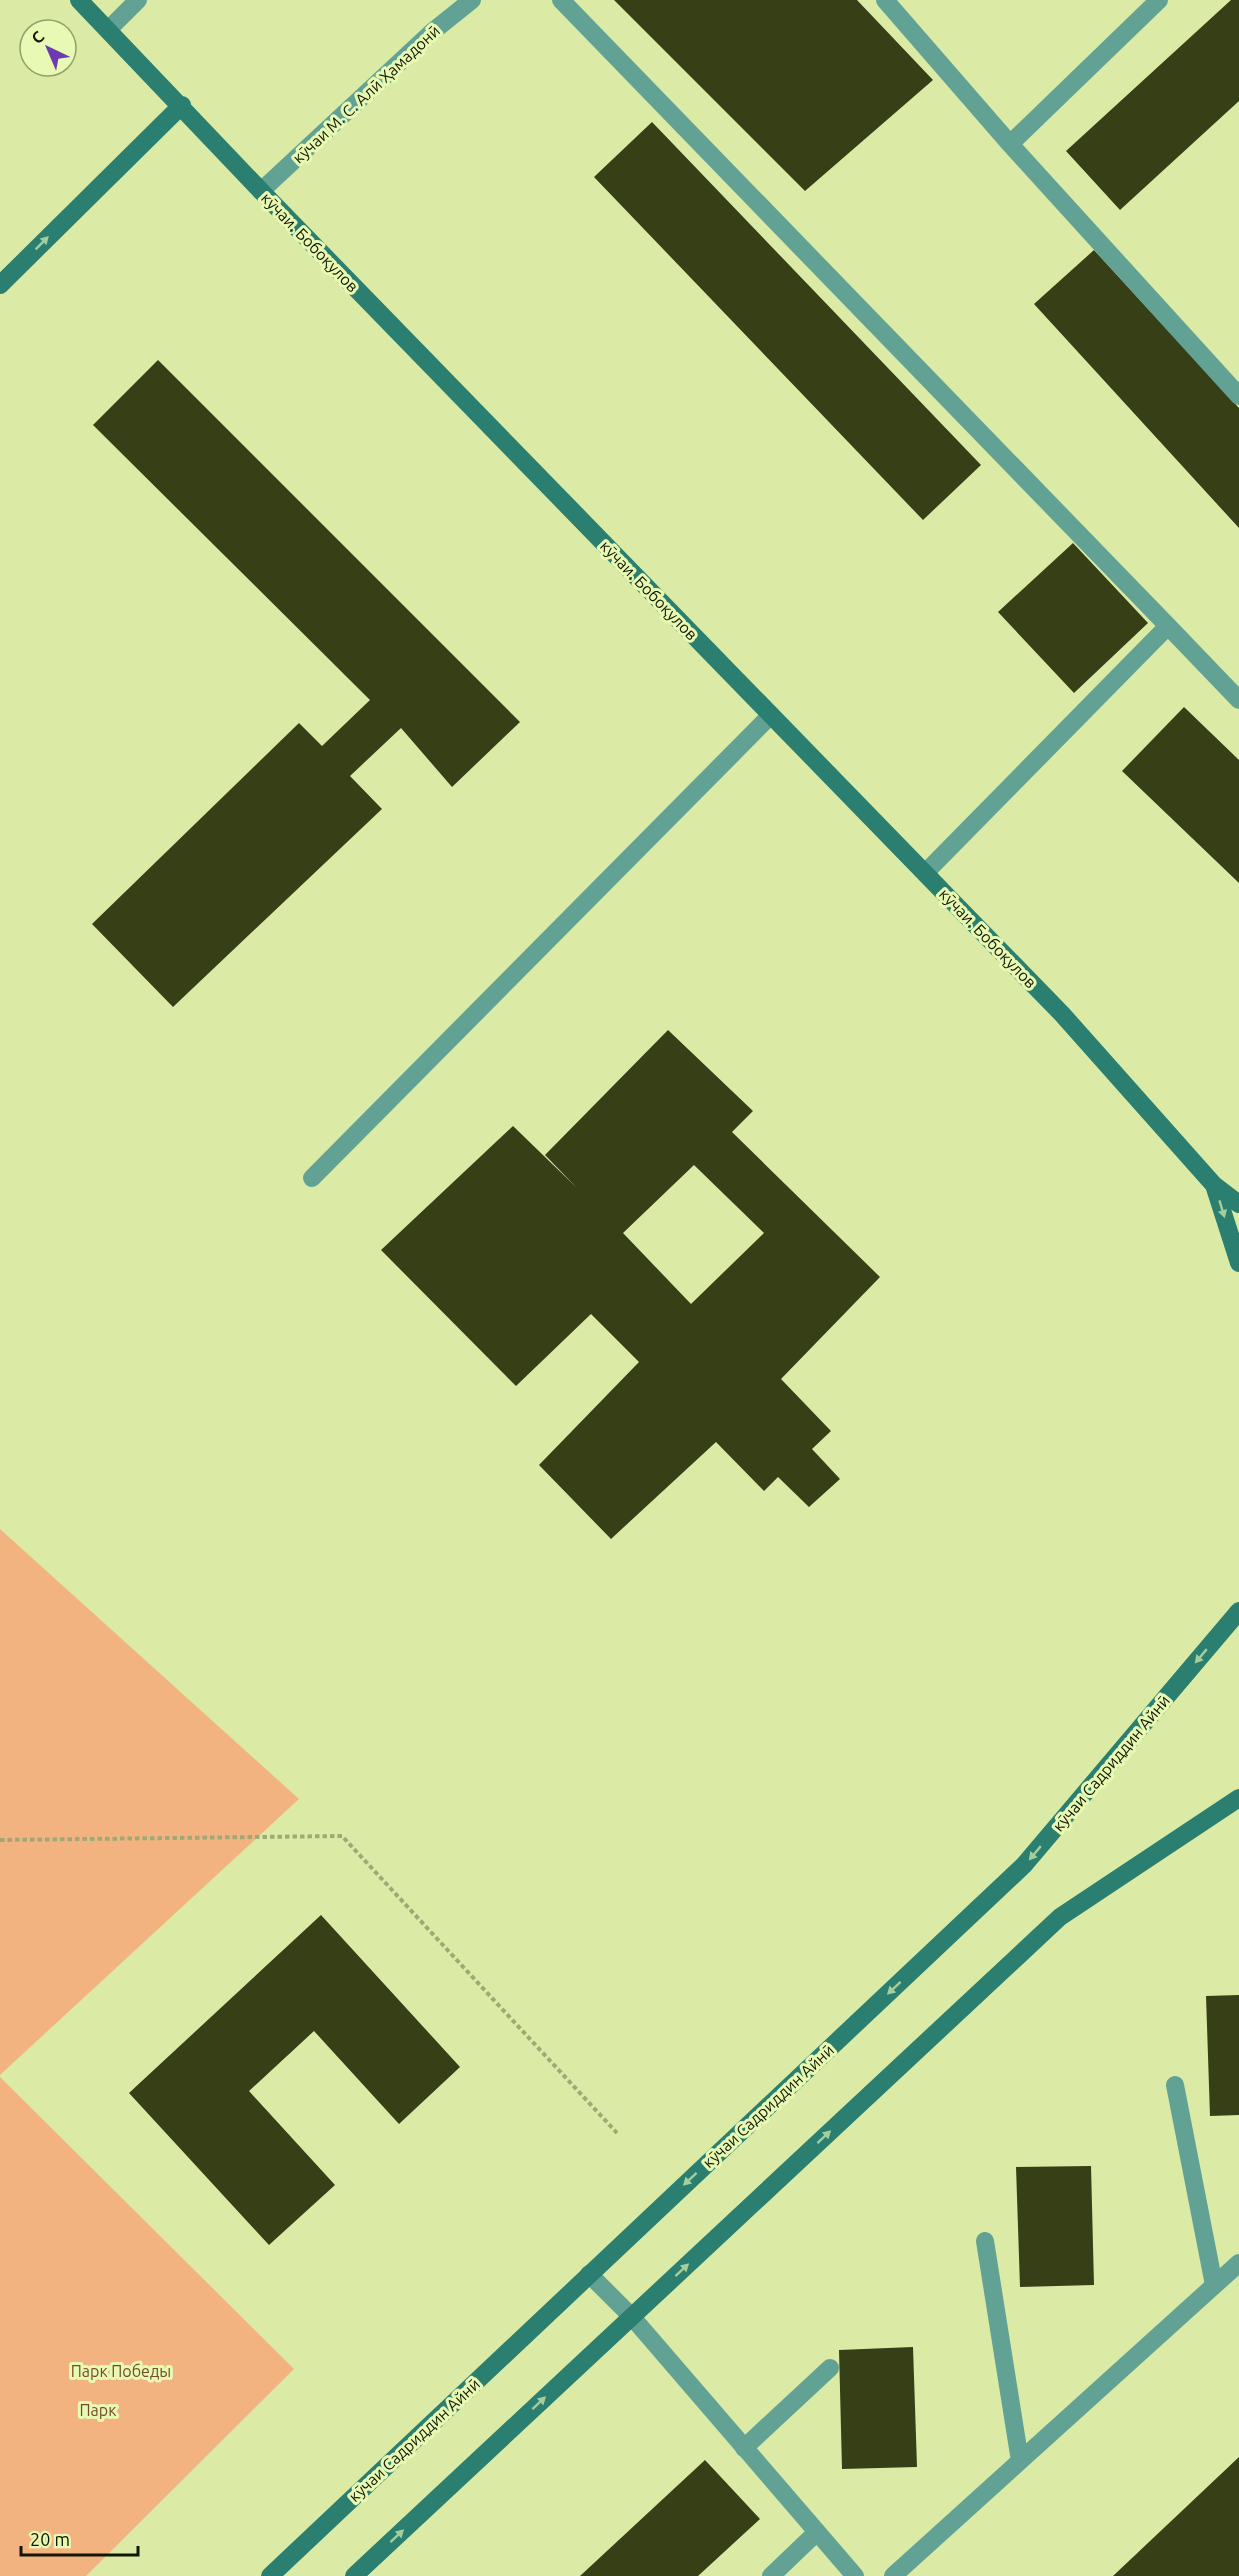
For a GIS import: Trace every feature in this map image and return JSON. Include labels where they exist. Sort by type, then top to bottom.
[{"type":"street","name":"кӯчаи. Бобоқулов","points":[[79,0],[182,105],[261,191],[1062,1014],[1214,1185]]},
{"type":"street","points":[[108,30],[138,0]]},
{"type":"street","name":"кӯчаи М. С. Алӣ Ҳамадонӣ","points":[[261,191],[432,32],[472,0]]},
{"type":"street","points":[[561,0],[1239,700]]},
{"type":"street","points":[[885,0],[1010,144],[1239,396]]},
{"type":"street","points":[[1010,144],[1159,0]]},
{"type":"street","points":[[0,285],[182,105]]},
{"type":"street","points":[[926,873],[1168,626]]},
{"type":"street","points":[[312,1178],[771,715]]},
{"type":"street","points":[[1214,1185],[1239,1204]]},
{"type":"street","points":[[1214,1185],[1239,1263]]},
{"type":"street","name":"кӯчаи Садриддин Айнӣ","points":[[270,2576],[1024,1865],[1239,1611]]},
{"type":"street","points":[[354,2576],[1060,1917],[1239,1798]]},
{"type":"street","points":[[1175,2085],[1214,2285]]},
{"type":"street","points":[[985,2241],[1020,2461]]},
{"type":"street","points":[[893,2576],[1239,2262]]},
{"type":"street","points":[[589,2274],[632,2317],[855,2576]]},
{"type":"street","points":[[744,2448],[830,2368]]},
{"type":"street","points":[[771,2576],[818,2532]]},
{"type":"path","points":[[0,1840],[342,1836],[616,2133]]},
{"type":"green space","points":[[0,1529],[299,1799],[0,2075]]},
{"type":"green space","name":"Парк Победы","points":[[0,2077],[294,2369],[86,2576],[0,2576]]},
{"type":"building","points":[[614,0],[857,0],[933,80],[805,191]]},
{"type":"building","points":[[1231,0],[1239,0],[1239,101],[1120,210],[1066,151]]},
{"type":"building","points":[[652,122],[981,465],[923,520],[594,177]]},
{"type":"building","points":[[1094,250],[1239,408],[1239,528],[1034,304]]},
{"type":"building","points":[[158,360],[520,722],[452,787],[401,728],[350,776],[382,809],[173,1007],[92,924],[299,723],[322,746],[370,700],[93,425]]},
{"type":"building","points":[[1073,543],[1148,623],[1074,693],[998,612]]},
{"type":"building","points":[[1184,707],[1239,760],[1239,883],[1122,771]]},
{"type":"building","points":[[668,1030],[753,1111],[732,1132],[880,1277],[781,1379],[831,1431],[812,1449],[840,1479],[809,1507],[778,1477],[764,1491],[716,1442],[611,1539],[539,1465],[639,1362],[591,1314],[516,1386],[381,1250],[513,1126],[576,1187],[545,1155]],"holes":[[[694,1165],[764,1233],[691,1304],[623,1233]]]},
{"type":"building","points":[[321,1915],[460,2067],[399,2124],[314,2031],[249,2091],[335,2185],[269,2245],[129,2093]]},
{"type":"building","points":[[1239,1995],[1239,2115],[1210,2116],[1206,1996]]},
{"type":"building","points":[[1091,2166],[1094,2285],[1020,2287],[1016,2167]]},
{"type":"building","points":[[913,2347],[917,2467],[842,2469],[839,2350]]},
{"type":"building","points":[[1239,2457],[1239,2576],[1113,2576]]},
{"type":"building","points":[[705,2460],[760,2519],[698,2576],[580,2576]]},
{"type":"park label","name":"Парк","points":[[98,2410]]}]
